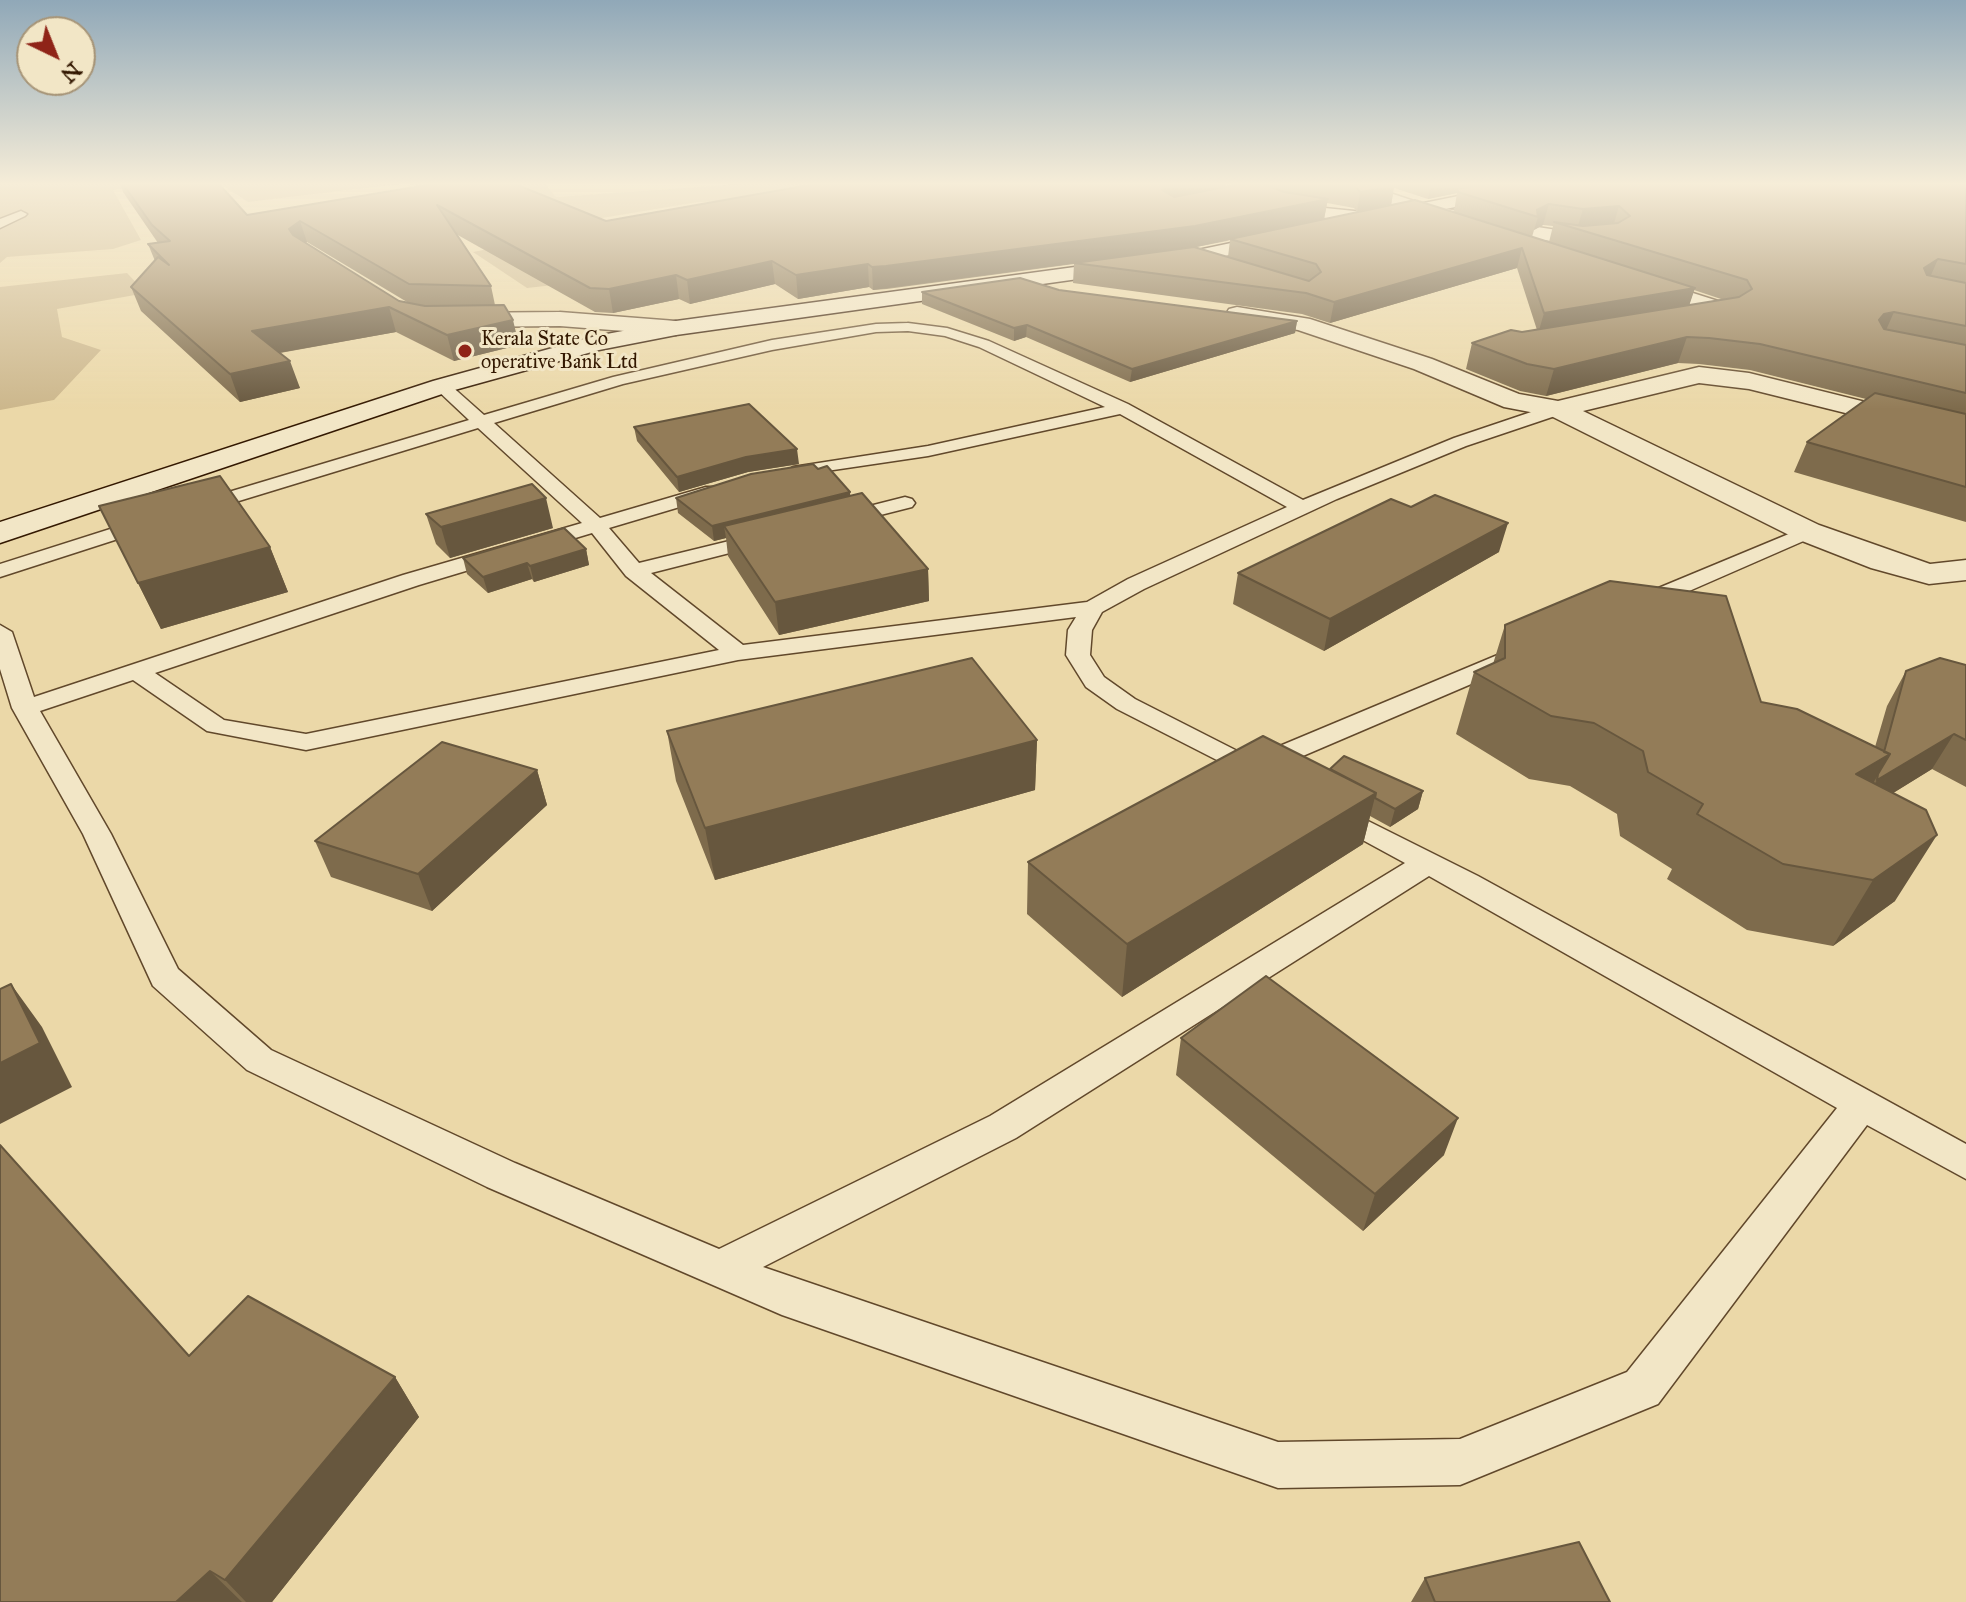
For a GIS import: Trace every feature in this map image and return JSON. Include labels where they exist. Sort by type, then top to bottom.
[{"type":"street","points":[[0,533],[442,386],[596,343],[676,328],[1181,259]]},
{"type":"street","points":[[1198,259],[1231,270]]},
{"type":"street","points":[[1614,274],[1729,312],[1683,320]]},
{"type":"street","points":[[1025,281],[1084,296]]},
{"type":"street","points":[[1214,312],[1302,324],[1423,364],[1513,401],[1558,409],[1808,532],[1929,574],[1966,570]]},
{"type":"street","points":[[432,321],[560,319],[676,328]]},
{"type":"street","points":[[1558,409],[1699,375],[1749,381],[1966,435]]},
{"type":"lane","points":[[0,571],[619,380],[772,345],[876,328],[908,327],[947,332],[984,344],[1122,408],[1302,507]]},
{"type":"lane","points":[[442,386],[596,525],[634,571],[738,653]]},
{"type":"lane","points":[[779,476],[928,451],[1122,408]]},
{"type":"lane","points":[[137,672],[216,726],[306,742],[738,653],[1093,608],[1136,584],[1302,507],[1460,442],[1558,409]]},
{"type":"lane","points":[[25,708],[411,580],[734,485]]},
{"type":"lane","points":[[815,525],[905,503]]},
{"type":"lane","points":[[1617,613],[1808,532]]},
{"type":"lane","points":[[634,571],[785,533]]},
{"type":"lane","points":[[1093,608],[1080,630],[1078,655],[1095,682],[1126,704],[1277,783]]},
{"type":"lane","points":[[0,632],[25,708],[97,834],[165,977],[259,1060],[501,1175],[782,1295],[1278,1465],[1460,1462],[1642,1388],[1862,1104]]},
{"type":"lane","points":[[1249,769],[1529,650]]},
{"type":"lane","points":[[1304,798],[1427,863],[1966,1163]]},
{"type":"lane","points":[[719,1269],[1003,1127],[1427,863]]},
{"type":"shaded area","points":[[483,259],[584,259],[581,282],[527,288]]},
{"type":"shaded area","points":[[127,273],[146,293],[57,309],[62,337],[101,350],[54,400],[0,410],[0,287]]},
{"type":"building","points":[[156,259],[169,265],[163,259],[331,259],[399,301],[425,306],[504,305],[513,320],[447,335],[389,307],[252,331],[290,361],[230,374],[131,287]]},
{"type":"building","points":[[365,259],[473,259],[491,286],[409,284]]},
{"type":"building","points":[[536,259],[942,259],[872,267],[868,264],[796,275],[772,261],[687,280],[676,275],[609,289],[590,288]]},
{"type":"building","points":[[1106,259],[1234,259],[1309,281],[1321,272],[1316,264],[1298,259],[1485,259],[1334,302],[1306,293],[1074,263]]},
{"type":"building","points":[[1526,259],[1602,259],[1695,288],[1544,313]]},
{"type":"building","points":[[1676,259],[1966,259],[1966,264],[1938,259],[1924,268],[1927,275],[1966,283],[1966,326],[1894,312],[1884,314],[1879,320],[1884,329],[1966,345],[1966,393],[1760,344],[1709,338],[1687,337],[1554,369],[1527,364],[1472,343],[1511,330],[1522,332],[1739,297],[1752,289],[1747,280]]},
{"type":"building","points":[[1020,278],[1059,290],[1297,321],[1132,369],[1027,325],[1014,328],[922,292]]},
{"type":"building","points":[[1875,393],[1966,414],[1966,487],[1807,442]]},
{"type":"building","points":[[749,404],[797,449],[746,457],[677,477],[634,427]]},
{"type":"building","points":[[813,464],[818,469],[827,466],[850,492],[712,526],[676,498],[751,474]]},
{"type":"building","points":[[220,476],[270,547],[138,583],[99,506]]},
{"type":"building","points":[[532,484],[546,498],[441,527],[426,514]]},
{"type":"building","points":[[862,493],[928,569],[775,602],[724,526]]},
{"type":"building","points":[[1435,495],[1508,523],[1330,619],[1238,573],[1391,499],[1411,507]]},
{"type":"building","points":[[564,528],[586,549],[483,577],[463,558]]},
{"type":"building","points":[[1610,581],[1726,596],[1761,702],[1797,709],[1890,754],[1856,774],[1926,810],[1937,835],[1873,880],[1783,864],[1697,814],[1703,804],[1648,772],[1643,751],[1594,723],[1551,716],[1474,672],[1505,658],[1505,625]]},
{"type":"building","points":[[972,658],[1037,740],[705,828],[667,731]]},
{"type":"building","points":[[1940,658],[1966,665],[1966,740],[1954,734],[1877,780],[1890,754],[1884,752],[1906,671]]},
{"type":"building","points":[[1263,736],[1376,793],[1127,944],[1028,862]]},
{"type":"building","points":[[442,742],[537,770],[418,874],[315,841]]},
{"type":"building","points":[[1344,756],[1423,791],[1395,809],[1375,798],[1376,793],[1330,769]]},
{"type":"building","points":[[1266,976],[1458,1118],[1375,1194],[1181,1038]]},
{"type":"building","points":[[11,984],[40,1043],[0,1063],[0,989]]},
{"type":"building","points":[[0,1145],[189,1356],[248,1296],[395,1377],[225,1580],[210,1571],[176,1602],[0,1602]]},
{"type":"building","points":[[1579,1542],[1610,1602],[1435,1602],[1425,1578]]},
{"type":"place","name":"Kerala State Co operative Bank Ltd","points":[[465,351]]}]
